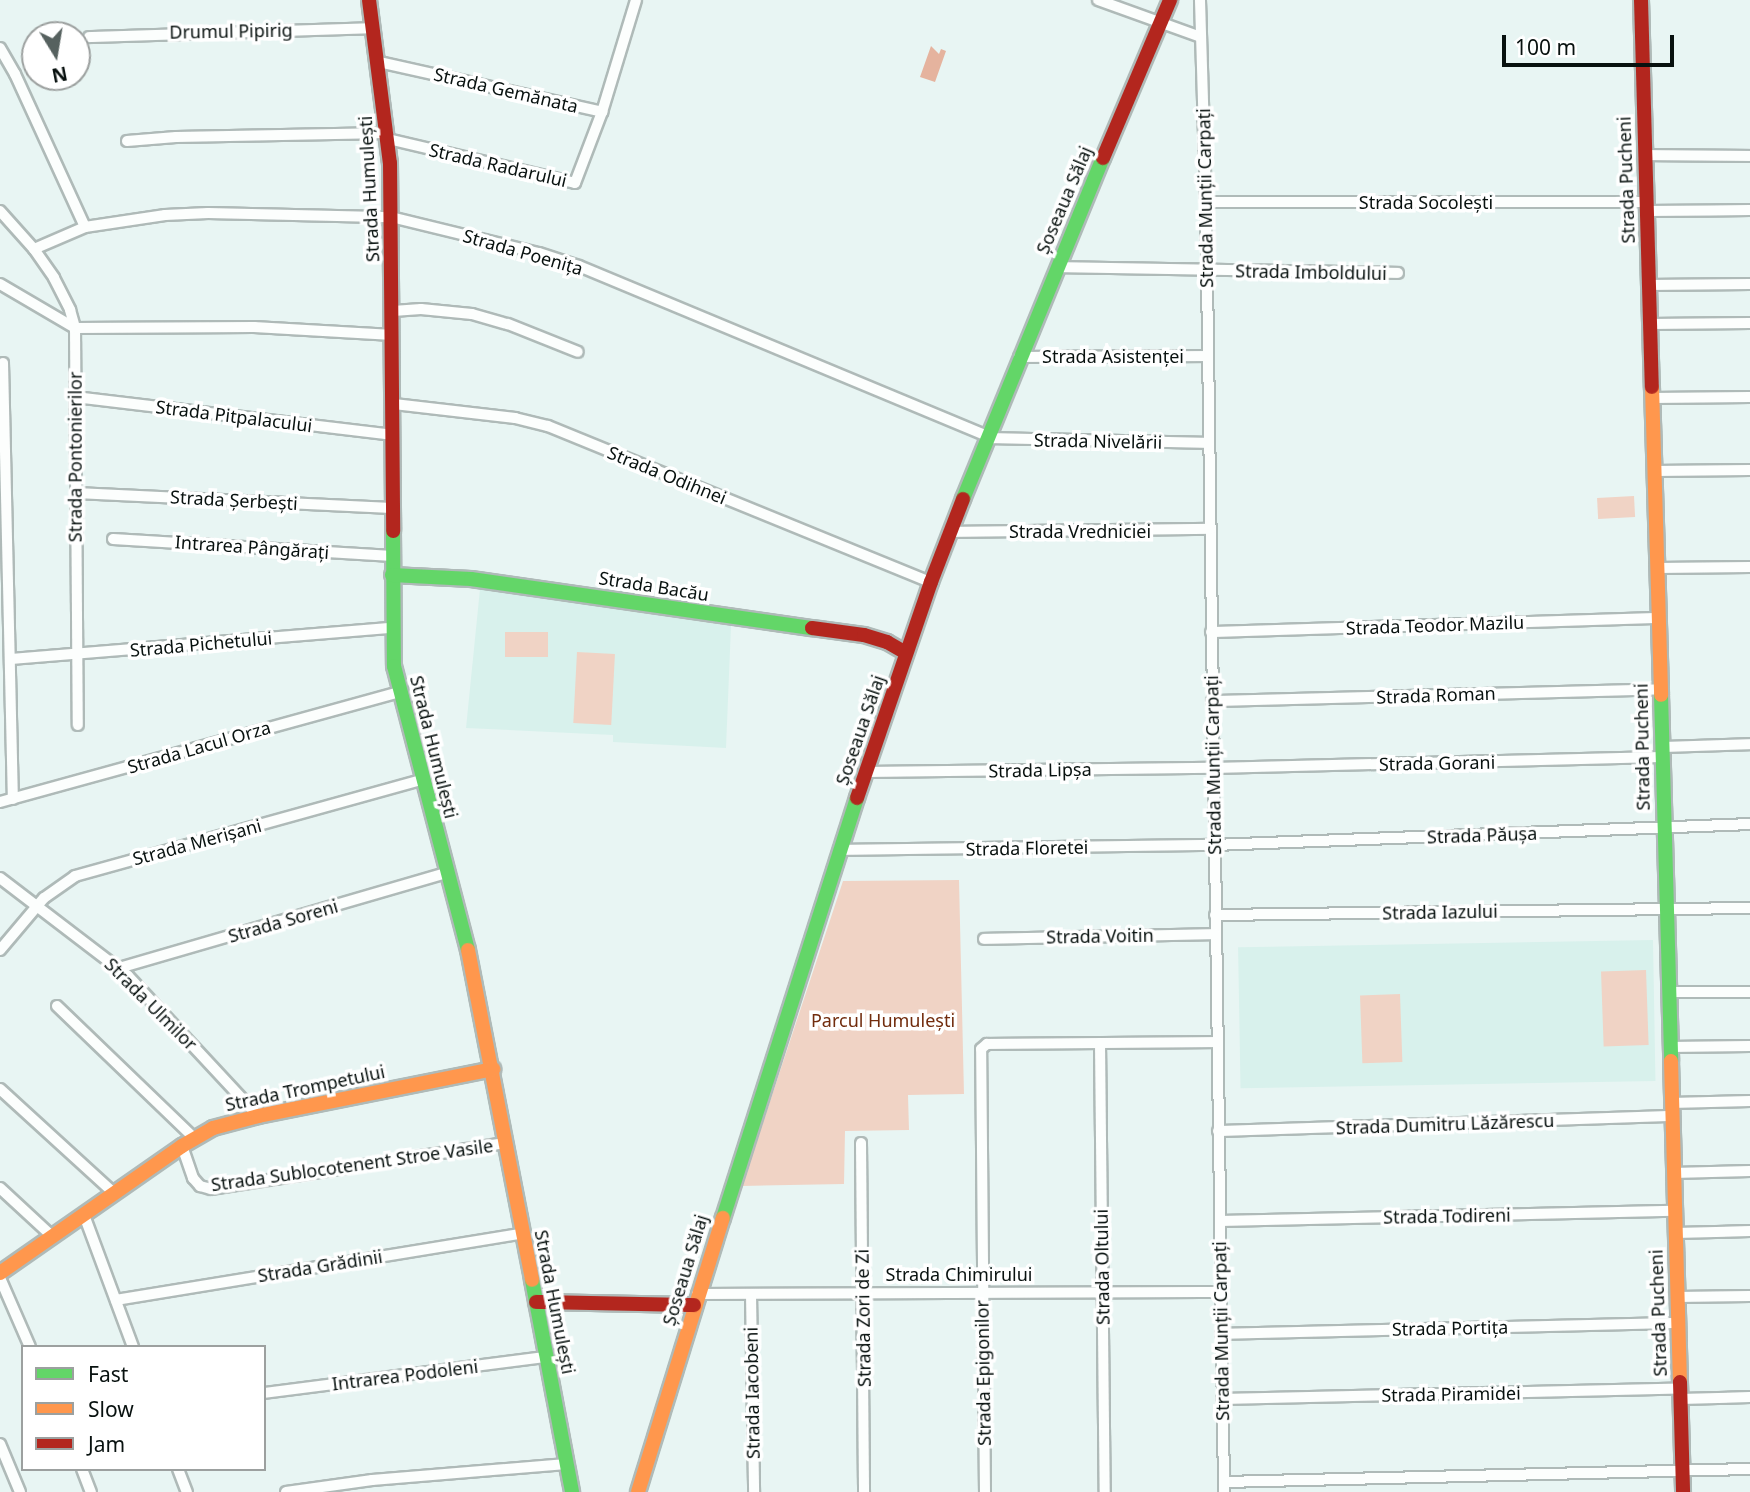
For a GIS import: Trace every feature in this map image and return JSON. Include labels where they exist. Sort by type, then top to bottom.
[{"type":"street","name":"Strada Humulești","points":[[369,0],[388,136],[394,404],[392,628],[398,692],[475,977],[572,1492]]},
{"type":"street","name":"Strada Gemănata","points":[[379,62],[602,111],[636,0]]},
{"type":"street","points":[[1098,0],[1201,37]]},
{"type":"street","name":"Șoseaua Sălaj","points":[[638,1492],[696,1299],[839,850],[931,582],[1019,357],[1170,0]]},
{"type":"street","name":"Strada Munții Carpați","points":[[1200,0],[1206,202],[1224,1487]]},
{"type":"street","name":"Strada Pucheni","points":[[1641,0],[1683,1492]]},
{"type":"street","name":"Drumul Pipirig","points":[[91,37],[373,27]]},
{"type":"street","points":[[0,48],[15,74],[85,227]]},
{"type":"street","name":"Strada Radarului","points":[[388,136],[570,184],[578,181],[602,111]]},
{"type":"street","points":[[127,141],[176,137],[388,136]]},
{"type":"street","points":[[1644,155],[1750,156]]},
{"type":"street","name":"Strada Socolești","points":[[1206,202],[1750,210]]},
{"type":"street","name":"Strada Pontonierilor","points":[[0,211],[34,249],[62,293],[75,328],[76,654],[79,726]]},
{"type":"street","name":"Strada Poenița","points":[[34,249],[85,227],[127,219],[208,212],[391,217],[539,253],[579,266],[987,436]]},
{"type":"street","name":"Strada Imboldului","points":[[1057,267],[1398,273]]},
{"type":"street","points":[[0,284],[75,328],[254,327],[393,335]]},
{"type":"street","points":[[1648,285],[1750,284]]},
{"type":"street","points":[[393,311],[421,309],[472,314],[508,324],[578,352]]},
{"type":"street","points":[[1650,324],[1750,323]]},
{"type":"street","name":"Strada Asistenței","points":[[1019,357],[1208,356]]},
{"type":"street","points":[[3,363],[13,799]]},
{"type":"street","name":"Strada Pitpalacului","points":[[75,397],[394,435]]},
{"type":"street","points":[[1652,398],[1750,397]]},
{"type":"street","name":"Strada Odihnei","points":[[394,404],[532,420],[931,582]]},
{"type":"street","name":"Strada Nivelării","points":[[987,436],[1209,443]]},
{"type":"street","points":[[1654,471],[1750,470]]},
{"type":"street","name":"Strada Șerbești","points":[[76,493],[392,508]]},
{"type":"street","name":"Strada Vredniciei","points":[[949,532],[1210,529]]},
{"type":"street","name":"Intrarea Pângărați","points":[[113,538],[392,556]]},
{"type":"street","points":[[1657,568],[1750,567]]},
{"type":"street","name":"Strada Bacău","points":[[392,575],[471,579],[864,635],[887,642],[906,653]]},
{"type":"street","name":"Strada Teodor Mazilu","points":[[1211,632],[1658,618]]},
{"type":"street","name":"Strada Pichetului","points":[[10,659],[392,628]]},
{"type":"street","name":"Strada Roman","points":[[1212,701],[1659,689]]},
{"type":"street","name":"Strada Lacul Orza","points":[[0,802],[398,692]]},
{"type":"street","name":"Strada Gorani","points":[[1213,768],[1661,752],[1750,744]]},
{"type":"street","name":"Strada Lipșa","points":[[866,772],[1213,768]]},
{"type":"street","name":"Strada Merișani","points":[[0,950],[36,906],[64,882],[89,871],[422,780]]},
{"type":"street","name":"Strada Păușa","points":[[1214,845],[1750,824]]},
{"type":"street","name":"Strada Floretei","points":[[839,850],[1214,845]]},
{"type":"street","name":"Strada Soreni","points":[[119,968],[447,873]]},
{"type":"street","name":"Strada Ulmilor","points":[[0,878],[119,968],[258,1116]]},
{"type":"street","name":"Strada Iazului","points":[[1215,915],[1750,908]]},
{"type":"street","name":"Strada Voitin","points":[[984,939],[1215,934]]},
{"type":"street","points":[[1668,992],[1750,992]]},
{"type":"street","points":[[57,1006],[188,1142]]},
{"type":"street","points":[[1100,1043],[1217,1042]]},
{"type":"street","name":"Strada Epigonilor","points":[[985,1492],[982,1294],[983,1045],[1100,1043]]},
{"type":"street","name":"Strada Oltului","points":[[1100,1043],[1105,1492]]},
{"type":"street","points":[[1669,1047],[1750,1046]]},
{"type":"street","name":"Strada Trompetului","points":[[0,1276],[114,1193],[213,1128],[258,1116],[493,1069]]},
{"type":"street","points":[[0,1089],[114,1193]]},
{"type":"street","name":"Strada Dumitru Lăzărescu","points":[[1218,1131],[1671,1110],[1750,1101]]},
{"type":"street","name":"Strada Sublocotenent Stroe Vasile","points":[[188,1142],[192,1178],[200,1186],[211,1189],[506,1143]]},
{"type":"street","name":"Strada Zori de Zi","points":[[861,1143],[864,1492]]},
{"type":"street","points":[[1673,1173],[1750,1171]]},
{"type":"street","points":[[0,1188],[53,1237]]},
{"type":"street","name":"Strada Todireni","points":[[1220,1221],[1674,1211]]},
{"type":"street","points":[[84,1215],[132,1345]]},
{"type":"street","points":[[1675,1233],[1750,1231]]},
{"type":"street","name":"Strada Grădinii","points":[[116,1300],[523,1233]]},
{"type":"street","points":[[0,1276],[29,1345]]},
{"type":"street","name":"Strada Chimirului","points":[[536,1302],[696,1299],[751,1294],[1221,1292]]},
{"type":"street","name":"Strada Iacobeni","points":[[751,1294],[754,1492]]},
{"type":"street","points":[[1677,1297],[1750,1296]]},
{"type":"street","name":"Strada Portița","points":[[1221,1334],[1678,1323]]},
{"type":"street","name":"Intrarea Podoleni","points":[[266,1393],[546,1357]]},
{"type":"street","name":"Strada Piramidei","points":[[1222,1399],[1680,1394],[1750,1397]]},
{"type":"street","points":[[0,1444],[20,1492]]},
{"type":"street","points":[[286,1492],[372,1480],[566,1464]]},
{"type":"street","points":[[1224,1487],[1750,1469]]},
{"type":"street","points":[[83,1471],[91,1492]]},
{"type":"street","points":[[179,1471],[187,1492]]},
{"type":"shaded area","points":[[931,46],[939,54],[941,49],[946,51],[935,82],[920,77]]},
{"type":"shaded area","points":[[480,589],[731,626],[726,748],[613,742],[613,735],[466,728]]},
{"type":"shaded area","points":[[1653,940],[1655,1081],[1241,1088],[1238,947]]},
{"type":"green space","points":[[1634,496],[1635,517],[1598,519],[1597,498]]},
{"type":"green space","points":[[505,632],[548,632],[548,657],[505,657]]},
{"type":"green space","points":[[577,652],[615,654],[611,725],[573,723]]},
{"type":"green space","name":"Parcul Humulești","points":[[959,880],[964,1094],[908,1095],[909,1130],[845,1131],[844,1184],[742,1186],[843,881]]},
{"type":"green space","points":[[1646,970],[1649,1045],[1604,1047],[1601,972]]},
{"type":"green space","points":[[1400,994],[1402,1062],[1362,1063],[1360,995]]},
{"type":"traffic: fast","points":[[963,499],[1103,158]]},
{"type":"traffic: fast","points":[[393,531],[394,666],[468,950]]},
{"type":"traffic: fast","points":[[392,575],[471,579],[812,628]]},
{"type":"traffic: fast","points":[[1661,695],[1671,1061]]},
{"type":"traffic: fast","points":[[723,1218],[857,798]]},
{"type":"traffic: fast","points":[[532,1280],[572,1492]]},
{"type":"traffic: slow","points":[[1652,387],[1661,695]]},
{"type":"traffic: slow","points":[[468,950],[532,1280]]},
{"type":"traffic: slow","points":[[1671,1061],[1680,1382]]},
{"type":"traffic: slow","points":[[0,1273],[182,1146],[213,1128],[258,1116],[493,1069]]},
{"type":"traffic: slow","points":[[638,1492],[723,1218]]},
{"type":"traffic: jam","points":[[369,0],[390,163],[393,531]]},
{"type":"traffic: jam","points":[[1103,158],[1170,0]]},
{"type":"traffic: jam","points":[[1641,0],[1652,387]]},
{"type":"traffic: jam","points":[[857,798],[931,582],[963,499]]},
{"type":"traffic: jam","points":[[812,628],[864,635],[887,642],[906,653]]},
{"type":"traffic: jam","points":[[536,1302],[694,1305]]},
{"type":"traffic: jam","points":[[1680,1382],[1683,1492]]}]
